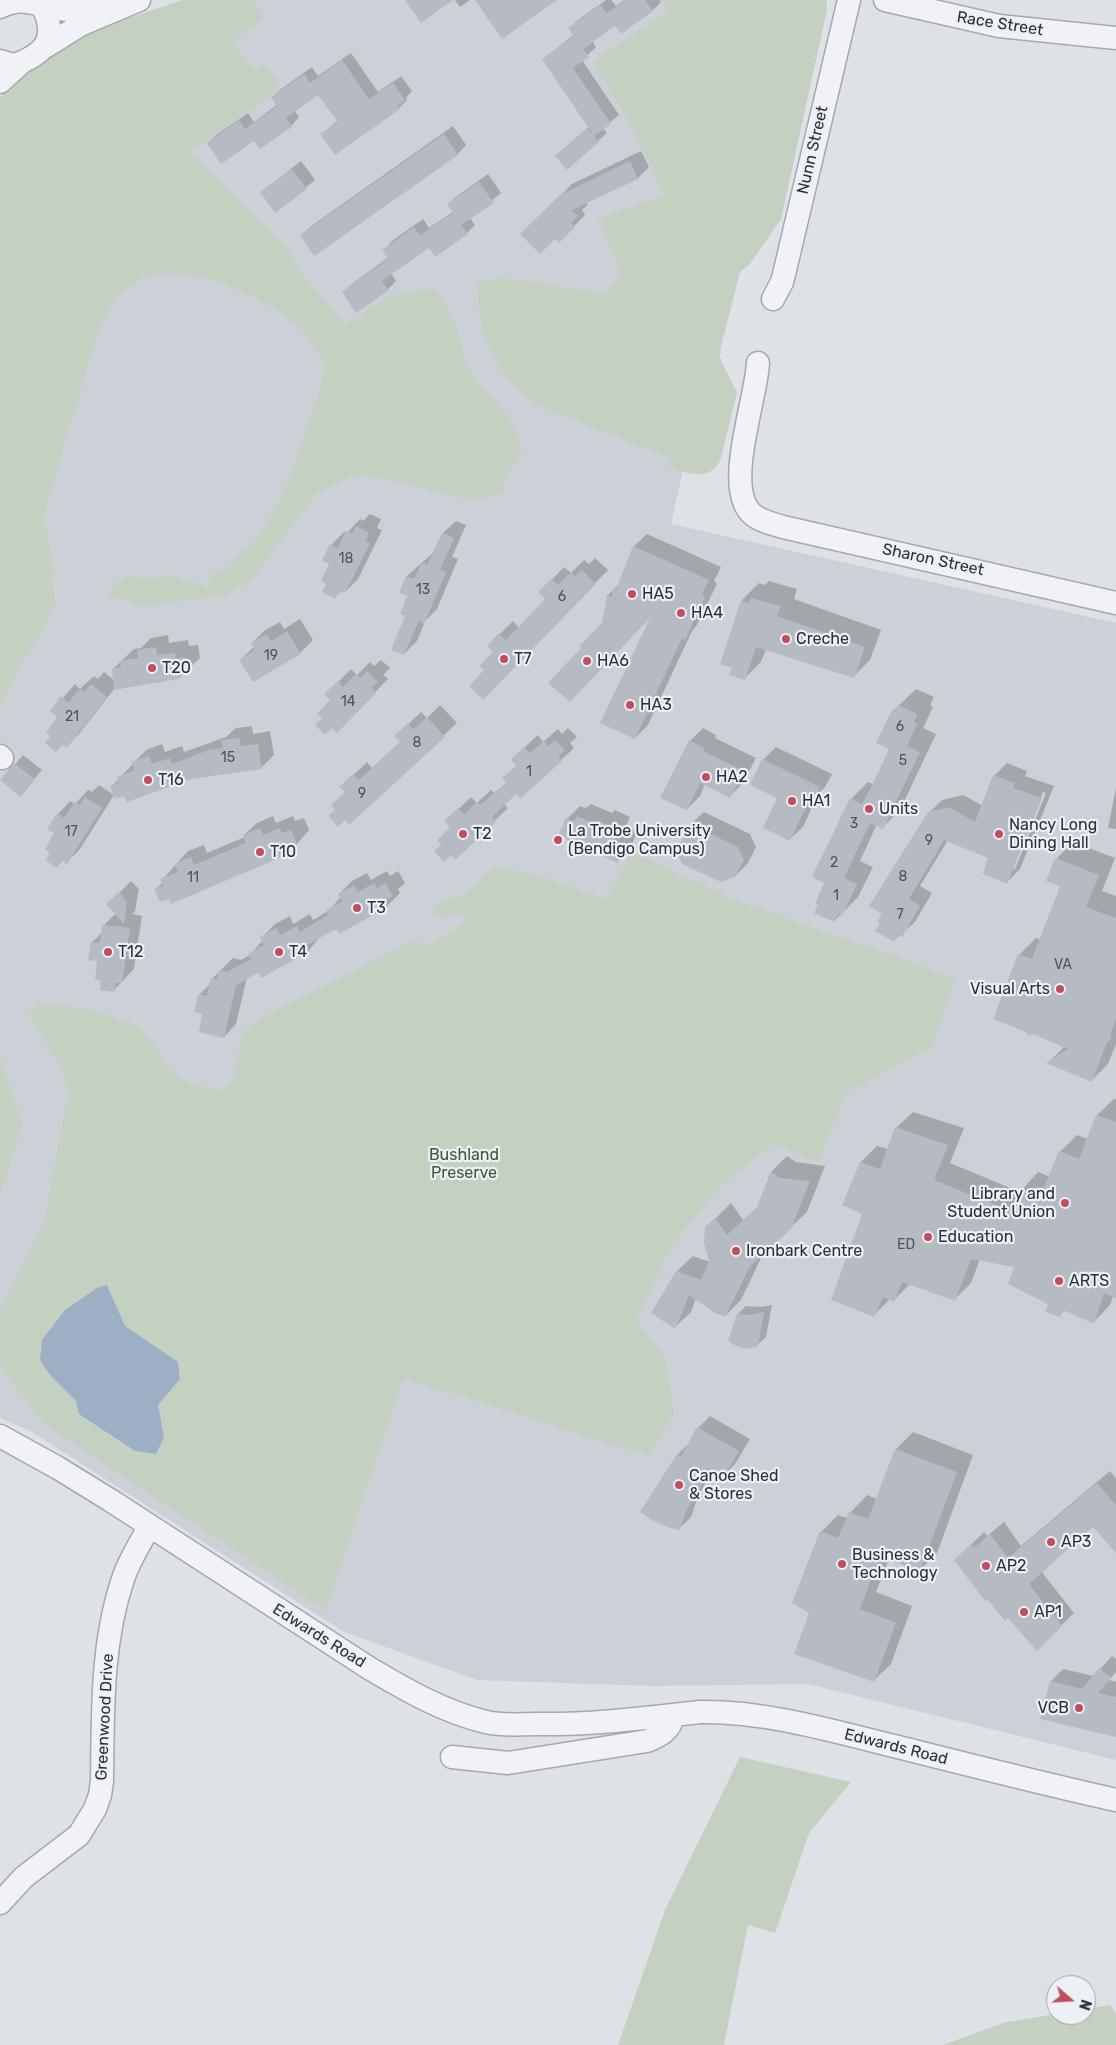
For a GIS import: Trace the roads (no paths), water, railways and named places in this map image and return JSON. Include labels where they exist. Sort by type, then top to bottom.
[{"type":"street","points":[[0,7],[4,0]]},
{"type":"street","points":[[0,7],[9,2],[20,0],[68,10],[131,3]]},
{"type":"street","name":"Nunn Street","points":[[773,299],[785,270],[849,0]]},
{"type":"street","name":"Race Street","points":[[885,0],[999,26],[1116,38]]},
{"type":"street","points":[[0,61],[14,66],[37,54],[82,24],[131,3]]},
{"type":"street","points":[[40,4],[50,27],[49,38],[45,47]]},
{"type":"street","points":[[0,82],[22,62]]},
{"type":"street","name":"Sharon Street","points":[[758,364],[756,389],[743,448],[739,478],[741,492],[752,513],[765,521],[783,527],[1116,602]]},
{"type":"street","name":"Edwards Road","points":[[0,1436],[58,1468],[369,1668],[408,1691],[463,1716],[489,1723],[548,1724],[602,1722],[715,1712],[791,1722],[1116,1800]]},
{"type":"street","name":"Greenwood Drive","points":[[0,1903],[24,1877],[79,1835],[95,1809],[102,1781],[104,1668],[113,1620],[123,1579],[132,1558],[150,1527]]},
{"type":"street","points":[[452,1757],[508,1763],[647,1741],[659,1737],[668,1729],[673,1715]]},
{"type":"water","points":[[107,1285],[125,1326],[178,1362],[180,1379],[158,1405],[164,1437],[156,1454],[135,1451],[79,1414],[76,1401],[51,1376],[40,1360],[42,1340],[65,1310],[97,1288]]},
{"type":"place","name":"HA5","points":[[632,594]]},
{"type":"place","name":"HA4","points":[[681,613]]},
{"type":"place","name":"Creche","points":[[786,639]]},
{"type":"place","name":"T7","points":[[504,659]]},
{"type":"place","name":"HA6","points":[[587,661]]},
{"type":"place","name":"T20","points":[[152,668]]},
{"type":"place","name":"HA3","points":[[630,705]]},
{"type":"place","name":"HA2","points":[[706,777]]},
{"type":"place","name":"T16","points":[[148,780]]},
{"type":"place","name":"HA1","points":[[792,801]]},
{"type":"place","name":"Units","points":[[869,809]]},
{"type":"place","name":"T2","points":[[463,834]]},
{"type":"place","name":"Nancy Long Dining Hall","points":[[999,834]]},
{"type":"place","name":"La Trobe University (Bendigo Campus)","points":[[558,840]]},
{"type":"place","name":"T10","points":[[260,852]]},
{"type":"place","name":"T3","points":[[357,908]]},
{"type":"place","name":"T12","points":[[108,952]]},
{"type":"place","name":"T4","points":[[279,952]]},
{"type":"place","name":"Visual Arts","points":[[1060,989]]},
{"type":"place","name":"Library and Student Union","points":[[1065,1203]]},
{"type":"place","name":"Education","points":[[928,1237]]},
{"type":"place","name":"Ironbark Centre","points":[[736,1251]]},
{"type":"place","name":"ARTS","points":[[1059,1281]]},
{"type":"place","name":"Canoe Shed & Stores","points":[[679,1485]]},
{"type":"place","name":"AP3","points":[[1051,1542]]},
{"type":"place","name":"Business & Technology","points":[[842,1564]]},
{"type":"place","name":"AP2","points":[[986,1566]]},
{"type":"place","name":"AP1","points":[[1024,1612]]},
{"type":"place","name":"VCB","points":[[1079,1708]]},
{"type":"park label","name":"Bushland Preserve","points":[[464,1164]]}]
